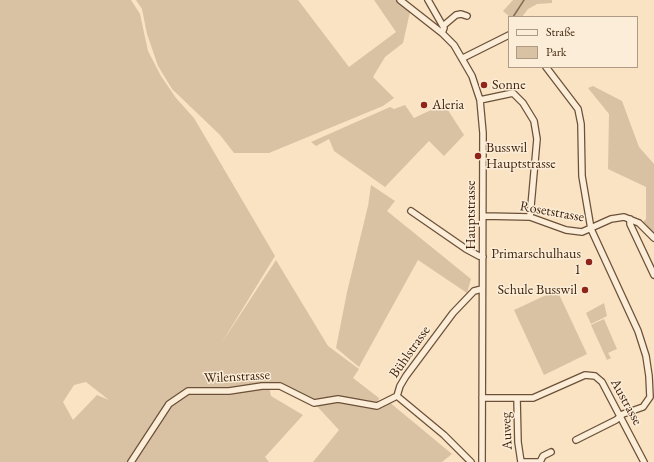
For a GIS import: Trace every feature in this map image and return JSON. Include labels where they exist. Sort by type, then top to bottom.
[{"type":"street","name":"Hauptstrasse","points":[[400,0],[442,33],[463,58],[472,76],[480,100],[483,133],[482,462]]},
{"type":"street","points":[[428,0],[444,30],[442,33]]},
{"type":"street","points":[[442,26],[456,15],[461,14],[467,16]]},
{"type":"street","points":[[463,58],[508,36]]},
{"type":"street","points":[[547,68],[574,102],[580,116],[582,176],[591,229],[638,331],[646,356],[649,376],[650,397],[646,404],[620,416],[576,440]]},
{"type":"street","points":[[480,100],[513,93],[517,95],[534,122],[537,139],[530,217]]},
{"type":"street","points":[[411,211],[466,249],[478,256],[482,256]]},
{"type":"street","name":"Rosetstrasse","points":[[483,216],[530,217],[566,230],[582,232],[611,219],[620,217],[630,219]]},
{"type":"street","points":[[654,238],[639,223],[630,219],[630,224],[654,275]]},
{"type":"street","name":"Bühlstrasse","points":[[471,462],[444,435],[397,396],[400,386],[406,376],[453,313],[474,292],[482,289]]},
{"type":"street","name":"Austrasse","points":[[482,398],[537,397],[585,375],[595,376],[602,382],[644,462]]},
{"type":"street","name":"Wilenstrasse","points":[[131,462],[168,404],[188,391],[229,392],[262,386],[280,386],[314,403],[338,399],[377,406],[397,396]]},
{"type":"street","name":"Auweg","points":[[517,398],[518,442],[521,462]]},
{"type":"street","points":[[521,462],[540,462],[543,456],[551,452]]},
{"type":"green space","points":[[0,0],[131,0],[140,14],[148,51],[161,76],[176,98],[194,118],[275,256],[221,344],[276,260],[328,346],[359,369],[353,378],[379,398],[377,405],[388,401],[452,454],[442,462],[313,462],[339,430],[314,403],[269,386],[271,396],[303,415],[265,457],[269,462],[0,462]],"holes":[[[86,382],[109,400],[97,395],[73,420],[63,402],[74,385]]]},
{"type":"green space","points":[[136,0],[298,0],[349,67],[396,32],[374,0],[395,0],[410,12],[403,43],[385,57],[373,77],[394,98],[383,106],[269,153],[234,153],[220,135],[172,89],[158,66],[147,34],[142,9]]},
{"type":"green space","points":[[513,0],[552,0],[552,3],[537,4],[528,9],[523,16],[509,16],[503,11]]},
{"type":"green space","points":[[593,86],[622,101],[639,147],[654,164],[654,234],[642,223],[646,219],[646,187],[608,169],[609,114],[588,88]]},
{"type":"green space","points":[[444,104],[464,135],[444,156],[429,141],[385,187],[334,151],[329,139],[316,146],[311,142],[390,107],[394,109],[405,105],[414,118]]},
{"type":"green space","points":[[371,185],[395,201],[387,211],[471,279],[467,293],[418,260],[359,367],[336,348],[347,292],[368,206]]},
{"type":"green space","points":[[557,290],[587,354],[544,375],[514,310]]},
{"type":"green space","points":[[604,303],[607,316],[591,324],[586,313]]},
{"type":"green space","points":[[604,319],[617,349],[608,353],[611,358],[607,360],[591,325]]},
{"type":"waterway","points":[[514,16],[524,0]]},
{"type":"place","name":"Sonne","points":[[484,85]]},
{"type":"place","name":"Aleria","points":[[424,105]]},
{"type":"place","name":"Busswil Hauptstrasse","points":[[478,156]]},
{"type":"place","name":"Primarschulhaus 1","points":[[589,262]]},
{"type":"place","name":"Schule Busswil","points":[[585,290]]}]
